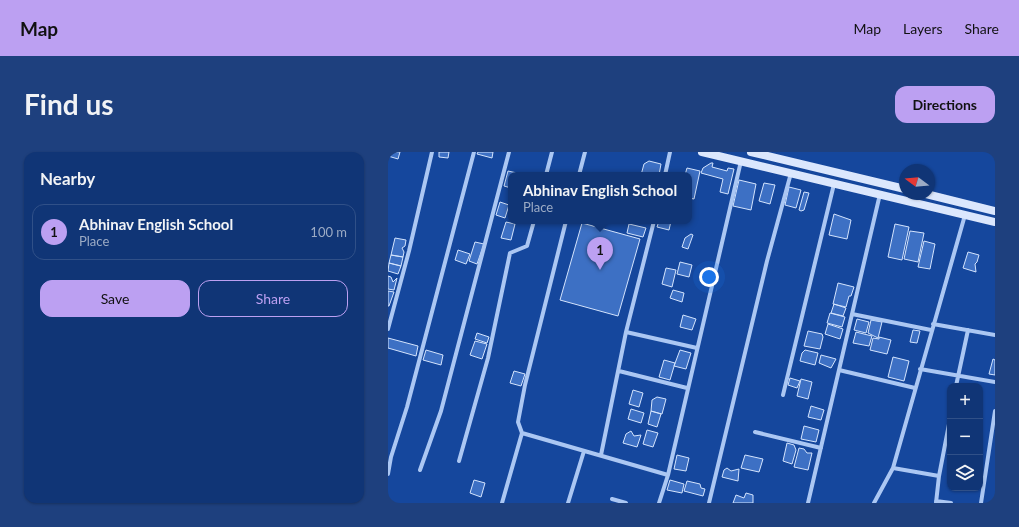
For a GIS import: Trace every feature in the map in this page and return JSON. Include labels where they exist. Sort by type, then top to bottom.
[{"type":"main road","points":[[702,152],[995,222]]},
{"type":"main road","points":[[751,152],[899,188]]},
{"type":"main road","points":[[935,196],[995,211]]},
{"type":"street","points":[[388,328],[409,251],[432,152]]},
{"type":"street","points":[[388,474],[391,457],[407,407],[474,152]]},
{"type":"street","points":[[420,470],[441,412],[508,152]]},
{"type":"street","points":[[547,172],[552,152]]},
{"type":"street","points":[[580,172],[585,152]]},
{"type":"street","points":[[666,172],[670,152]]},
{"type":"street","points":[[659,503],[668,475],[741,161]]},
{"type":"street","points":[[709,503],[767,261],[791,173]]},
{"type":"street","points":[[783,395],[834,183]]},
{"type":"street","points":[[808,503],[880,194]]},
{"type":"street","points":[[874,503],[893,468],[931,330],[965,215]]},
{"type":"street","points":[[459,461],[488,358],[510,253],[527,246],[533,224]]},
{"type":"street","points":[[502,503],[522,433],[518,422],[525,385],[565,224]]},
{"type":"street","points":[[601,455],[626,332],[653,224]]},
{"type":"street","points":[[852,314],[931,330]]},
{"type":"street","points":[[933,324],[995,335]]},
{"type":"street","points":[[957,383],[968,330]]},
{"type":"street","points":[[626,332],[697,348]]},
{"type":"street","points":[[920,369],[995,382]]},
{"type":"street","points":[[839,370],[915,388]]},
{"type":"street","points":[[619,371],[687,388]]},
{"type":"street","points":[[981,503],[995,411]]},
{"type":"street","points":[[755,432],[821,448]]},
{"type":"street","points":[[522,433],[668,475]]},
{"type":"street","points":[[947,435],[939,476],[936,502],[951,503]]},
{"type":"street","points":[[568,503],[584,451]]},
{"type":"street","points":[[893,468],[939,476]]},
{"type":"street","points":[[612,499],[626,503]]},
{"type":"building","points":[[388,152],[400,152],[398,159],[388,156]]},
{"type":"building","points":[[439,152],[449,152],[448,158],[439,157]]},
{"type":"building","points":[[478,152],[493,152],[492,158],[477,154]]},
{"type":"building","points":[[649,161],[661,164],[660,172],[642,172],[644,164]]},
{"type":"building","points":[[713,163],[712,167],[727,171],[728,168],[734,169],[728,194],[720,192],[723,179],[701,173],[703,168]]},
{"type":"building","points":[[687,168],[700,171],[694,199],[692,199],[692,172],[686,172]]},
{"type":"building","points":[[508,171],[512,172],[508,172],[508,187],[504,186]]},
{"type":"building","points":[[739,180],[756,184],[751,210],[733,206]]},
{"type":"building","points":[[764,183],[775,185],[770,204],[759,201]]},
{"type":"building","points":[[789,187],[801,190],[796,208],[785,205]]},
{"type":"building","points":[[804,192],[809,193],[804,210],[801,211],[799,210]]},
{"type":"building","points":[[500,202],[508,205],[505,218],[496,215]]},
{"type":"building","points":[[834,214],[851,220],[847,239],[829,235]]},
{"type":"building","points":[[506,222],[508,224],[515,224],[511,240],[501,238]]},
{"type":"building","points":[[582,224],[640,239],[618,316],[560,300]]},
{"type":"building","points":[[629,224],[646,228],[643,237],[627,233]]},
{"type":"building","points":[[658,224],[670,224],[669,230],[657,227]]},
{"type":"building","points":[[895,224],[909,227],[902,260],[888,257]]},
{"type":"building","points":[[910,231],[924,233],[918,262],[904,259]]},
{"type":"building","points":[[691,234],[693,235],[688,249],[682,247],[685,238]]},
{"type":"building","points":[[395,238],[406,240],[405,246],[402,248],[404,252],[403,257],[391,255]]},
{"type":"building","points":[[924,241],[935,244],[930,269],[918,267]]},
{"type":"building","points":[[475,242],[484,244],[477,264],[469,261]]},
{"type":"building","points":[[458,250],[470,254],[466,264],[455,260]]},
{"type":"building","points":[[968,252],[979,255],[975,264],[976,272],[963,268]]},
{"type":"building","points":[[391,255],[403,257],[401,266],[389,263]]},
{"type":"building","points":[[680,262],[692,265],[689,277],[677,274]]},
{"type":"building","points":[[389,263],[401,266],[398,274],[388,271]]},
{"type":"building","points":[[666,268],[676,270],[672,287],[662,284]]},
{"type":"building","points":[[388,276],[391,277],[393,282],[397,278],[394,290],[388,289]]},
{"type":"building","points":[[838,283],[854,287],[851,296],[849,296],[846,307],[833,304]]},
{"type":"building","points":[[673,290],[684,293],[682,302],[670,298]]},
{"type":"building","points":[[388,291],[394,292],[389,306],[388,306]]},
{"type":"building","points":[[834,304],[846,308],[843,316],[831,313]]},
{"type":"building","points":[[830,313],[845,317],[842,327],[827,323]]},
{"type":"building","points":[[683,315],[696,319],[692,330],[680,327]]},
{"type":"building","points":[[857,319],[869,322],[866,333],[854,330]]},
{"type":"building","points":[[871,320],[882,322],[878,338],[868,333]]},
{"type":"building","points":[[828,324],[843,329],[840,339],[825,334]]},
{"type":"building","points":[[913,330],[920,331],[917,343],[910,342]]},
{"type":"building","points":[[808,331],[822,334],[823,337],[820,349],[804,346]]},
{"type":"building","points":[[856,332],[872,336],[869,346],[853,343]]},
{"type":"building","points":[[477,333],[489,337],[487,343],[475,339]]},
{"type":"building","points":[[879,337],[891,340],[887,354],[870,350],[873,338],[879,339]]},
{"type":"building","points":[[388,338],[418,346],[416,356],[388,348]]},
{"type":"building","points":[[475,341],[487,344],[482,359],[470,355]]},
{"type":"building","points":[[426,350],[443,355],[441,365],[423,360]]},
{"type":"building","points":[[680,350],[691,353],[686,369],[674,366]]},
{"type":"building","points":[[805,350],[818,353],[815,365],[800,361],[802,353]]},
{"type":"building","points":[[821,355],[836,359],[831,368],[819,363]]},
{"type":"building","points":[[893,357],[909,361],[904,381],[888,377]]},
{"type":"building","points":[[993,359],[995,360],[995,375],[989,374]]},
{"type":"building","points":[[664,360],[675,363],[670,380],[659,377]]},
{"type":"building","points":[[514,371],[525,374],[521,386],[510,383]]},
{"type":"building","points":[[790,378],[800,381],[797,388],[788,385]]},
{"type":"building","points":[[801,379],[812,382],[808,399],[797,396]]},
{"type":"building","points":[[633,390],[643,393],[639,407],[629,404]]},
{"type":"building","points":[[657,397],[666,399],[662,414],[651,411],[652,400]]},
{"type":"building","points":[[811,406],[824,410],[821,420],[808,417]]},
{"type":"building","points":[[631,409],[644,413],[641,423],[628,419]]},
{"type":"building","points":[[651,411],[661,414],[657,427],[648,424]]},
{"type":"building","points":[[804,426],[819,430],[816,442],[801,439]]},
{"type":"building","points":[[647,430],[658,433],[653,447],[643,444]]},
{"type":"building","points":[[631,431],[634,436],[641,435],[637,447],[623,443],[626,434]]},
{"type":"building","points":[[787,443],[794,445],[796,450],[792,464],[783,461]]},
{"type":"building","points":[[799,448],[804,449],[807,453],[812,453],[808,470],[794,467]]},
{"type":"building","points":[[677,455],[689,458],[686,471],[674,469]]},
{"type":"building","points":[[745,455],[763,459],[759,472],[741,468]]},
{"type":"building","points":[[727,468],[731,471],[739,469],[738,481],[722,477],[724,470]]},
{"type":"building","points":[[474,480],[485,483],[481,497],[470,493]]},
{"type":"building","points":[[670,480],[684,484],[682,493],[667,490]]},
{"type":"building","points":[[687,481],[700,484],[701,488],[705,489],[703,496],[684,491]]},
{"type":"building","points":[[746,493],[753,495],[753,503],[733,503],[736,495],[744,498]]},
{"type":"place","name":"Abhinav English School","points":[[600,270]]}]
